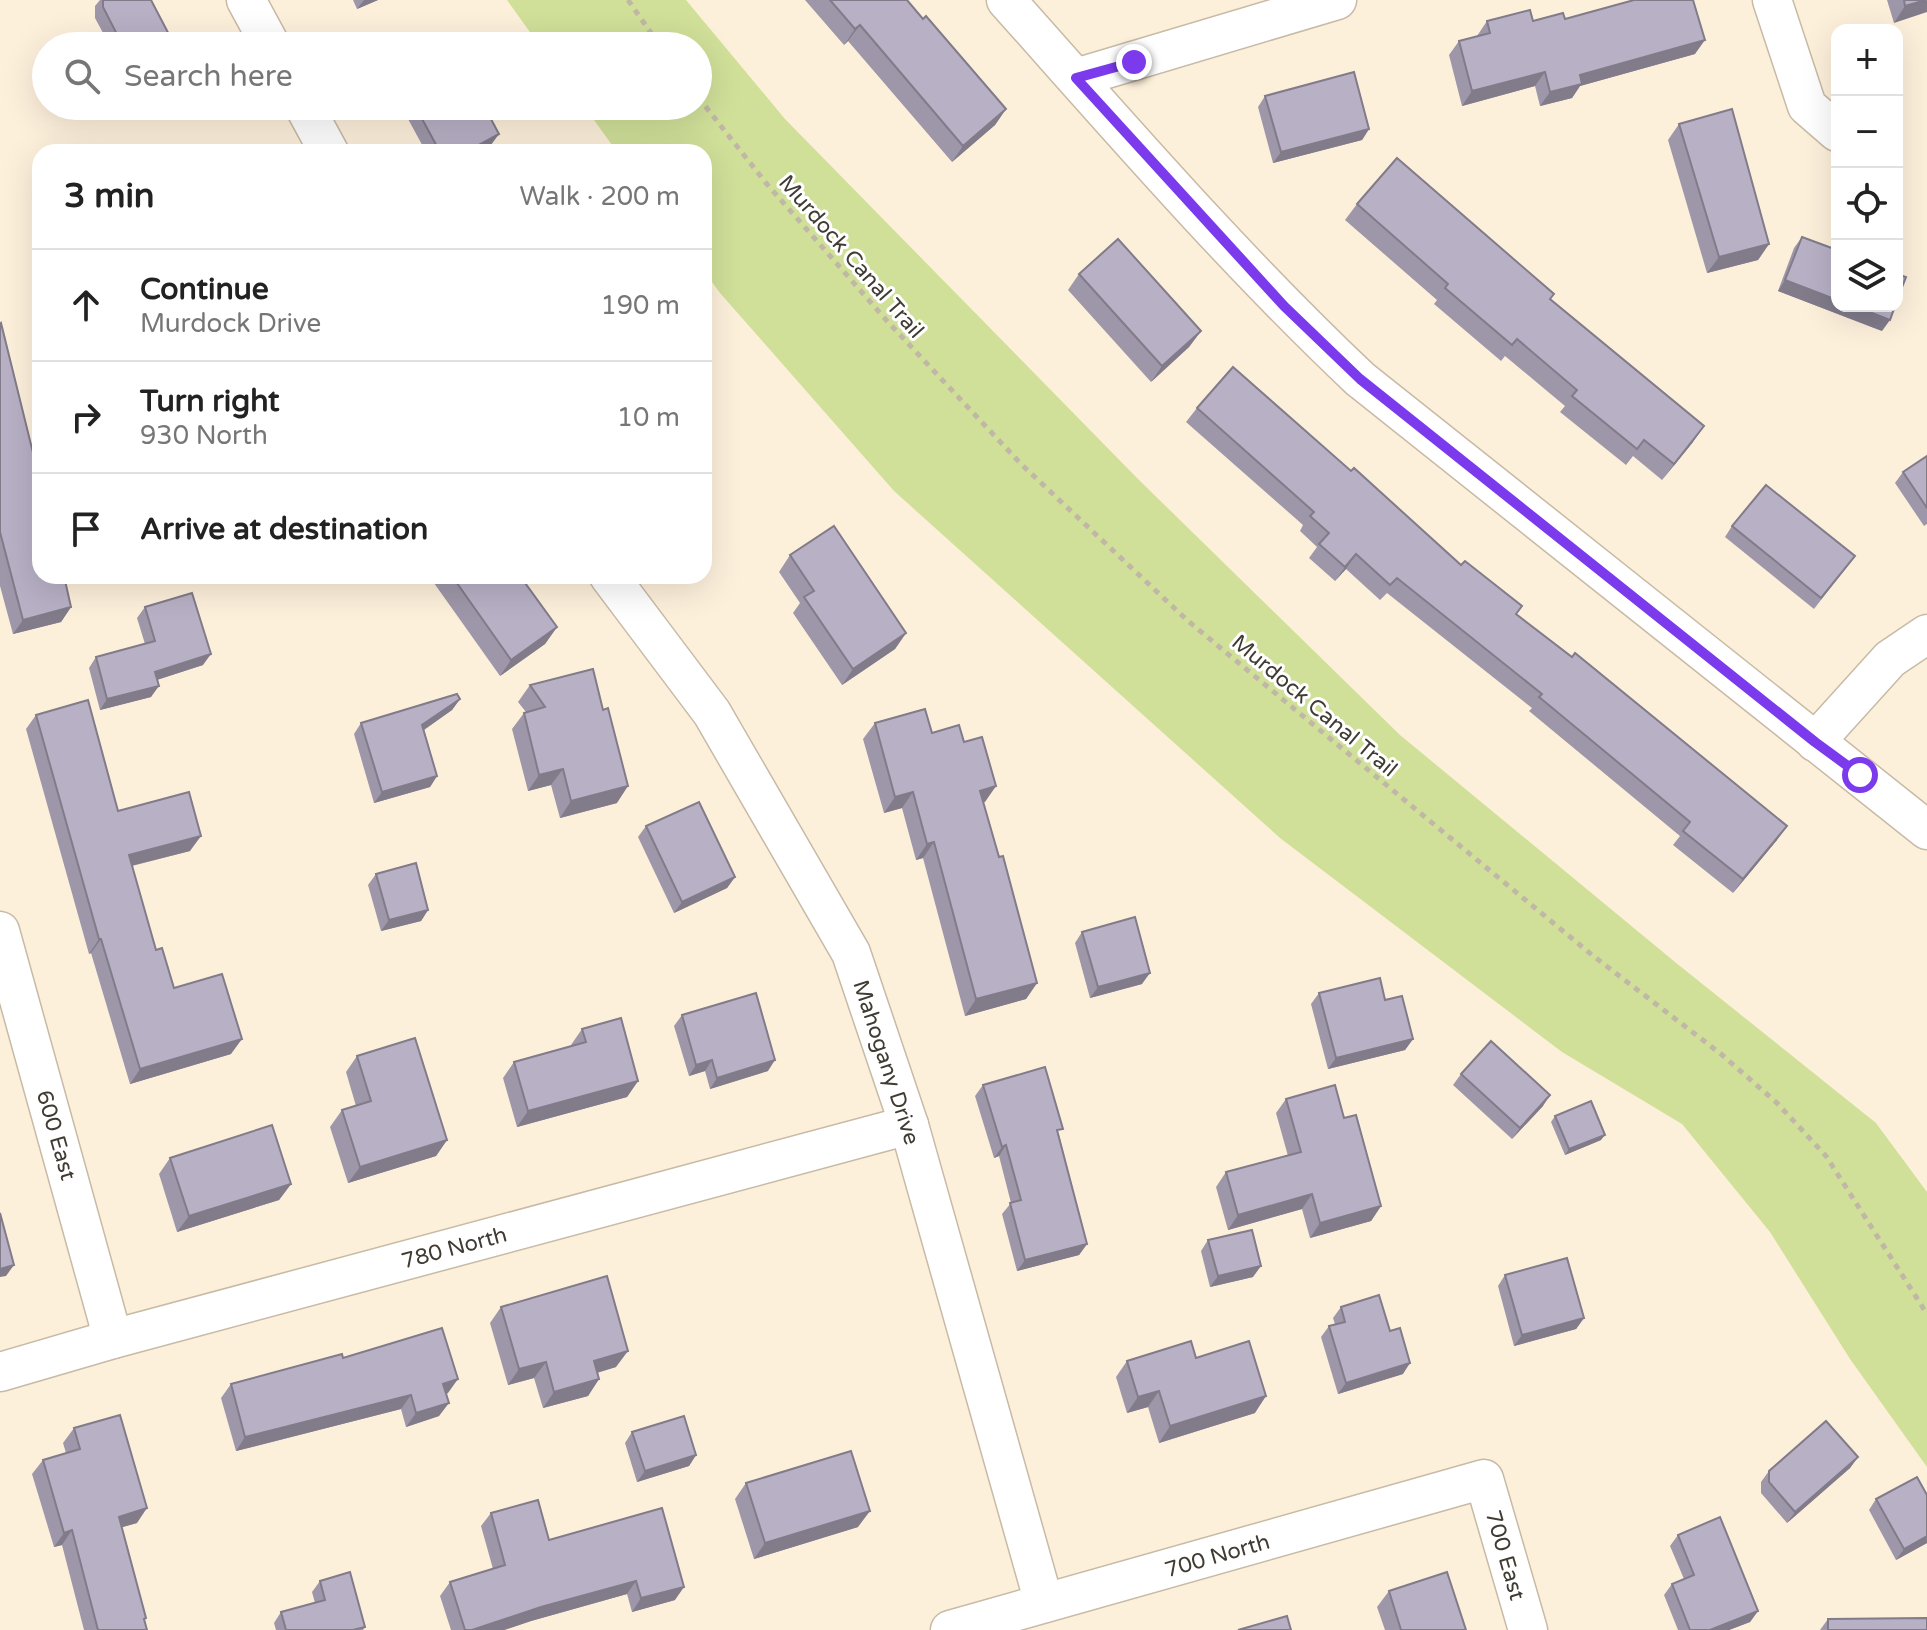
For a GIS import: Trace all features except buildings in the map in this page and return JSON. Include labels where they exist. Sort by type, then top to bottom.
[{"type":"street","points":[[246,0],[263,32]]},
{"type":"street","points":[[1006,0],[1284,306],[1360,379],[1927,830]]},
{"type":"street","points":[[1076,78],[1337,0]]},
{"type":"street","points":[[1772,0],[1807,106],[1831,127]]},
{"type":"street","points":[[312,120],[325,144]]},
{"type":"street","name":"Mahogany Drive","points":[[615,584],[712,713],[851,953],[909,1125],[1044,1603]]},
{"type":"street","points":[[1815,742],[1890,659],[1927,634]]},
{"type":"street","name":"600 East","points":[[0,931],[113,1339]]},
{"type":"street","name":"780 North","points":[[0,1372],[909,1125]]},
{"type":"street","name":"700 North","points":[[950,1630],[1484,1479]]},
{"type":"street","name":"700 East","points":[[1484,1479],[1528,1630]]},
{"type":"path","points":[[628,0],[650,32]]},
{"type":"path","name":"Murdock Canal Trail","points":[[712,115],[766,183],[898,333],[1021,464],[1188,621],[1592,955],[1721,1054],[1777,1103],[1826,1156],[1927,1314]]},
{"type":"green space","points":[[507,0],[686,0],[785,119],[1138,479],[1400,735],[1876,1123],[1927,1192],[1927,1467],[1850,1359],[1770,1232],[1682,1124],[1562,1052],[1280,838],[894,491],[720,293],[712,282],[712,144],[611,144],[594,120],[712,120],[712,32],[530,32]]},
{"type":"route","points":[[1134,62],[1076,78],[1284,306],[1360,379],[1860,775]]}]
